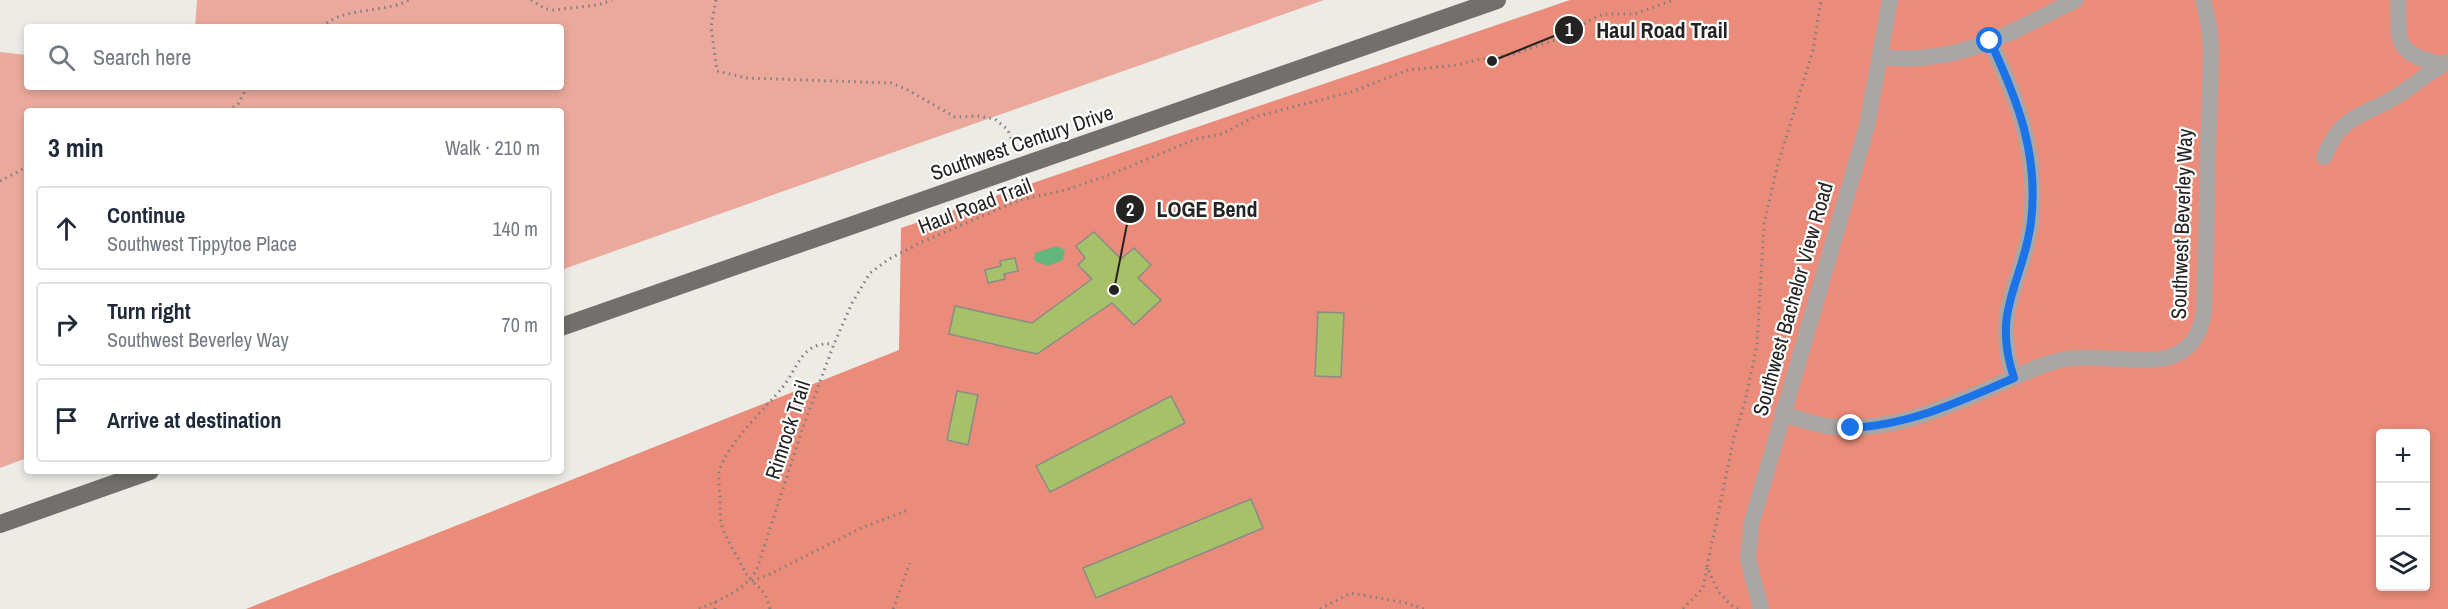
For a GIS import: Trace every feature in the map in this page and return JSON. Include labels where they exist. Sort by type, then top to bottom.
[{"type":"main road","name":"Southwest Century Drive","points":[[564,326],[1497,0]]},
{"type":"main road","points":[[0,524],[142,474]]},
{"type":"street","name":"Southwest Bachelor View Road","points":[[1761,609],[1748,559],[1751,525],[1867,126],[1890,0]]},
{"type":"street","points":[[1880,57],[1905,60],[1954,55],[1990,41],[2076,0]]},
{"type":"street","name":"Southwest Beverley Way","points":[[1782,414],[1824,426],[1851,428],[1876,426],[1938,411],[2032,369],[2067,358],[2156,359],[2174,356],[2192,345],[2201,328],[2204,312],[2211,50],[2209,25],[2203,0]]},
{"type":"street","points":[[2398,0],[2400,39],[2406,50],[2416,58],[2446,63]]},
{"type":"street","points":[[1990,41],[2017,102],[2028,137],[2031,167],[2031,223],[2007,307],[2005,350],[2014,378]]},
{"type":"street","points":[[2324,157],[2332,136],[2349,120],[2396,97],[2446,63]]},
{"type":"path","points":[[325,24],[355,12],[396,6],[409,0]]},
{"type":"path","points":[[531,0],[546,9],[553,10],[598,5],[612,0]]},
{"type":"path","points":[[716,0],[711,27],[717,71],[747,78],[891,83],[955,117],[978,116],[995,119],[1008,130],[1021,167]]},
{"type":"path","name":"Haul Road Trail","points":[[901,252],[1020,200],[1065,190],[1108,175],[1196,139],[1222,134],[1254,117],[1351,92],[1408,70],[1456,65],[1481,58],[1514,54],[1570,35],[1588,21],[1603,14],[1635,14],[1673,0]]},
{"type":"path","points":[[1683,609],[1703,588],[1734,437],[1745,402],[1757,345],[1764,224],[1778,164],[1813,50],[1821,0]]},
{"type":"path","points":[[232,108],[238,104],[245,90]]},
{"type":"path","points":[[0,181],[24,169]]},
{"type":"path","name":"Rimrock Trail","points":[[750,581],[766,544],[803,427],[852,303],[870,273],[901,252]]},
{"type":"path","points":[[770,609],[764,591],[750,581],[721,524],[719,474],[722,465],[741,436],[793,374],[802,355],[807,350],[834,344]]},
{"type":"path","points":[[699,609],[738,591],[750,581],[768,575],[859,529],[908,510]]},
{"type":"path","points":[[893,609],[910,562]]},
{"type":"path","points":[[1707,567],[1718,591],[1738,609]]},
{"type":"path","points":[[1320,609],[1351,593],[1406,603],[1424,609]]},
{"type":"path","points":[[715,602],[715,609]]},
{"type":"shaded area","points":[[197,0],[1324,0],[564,269],[564,108],[24,108],[24,459],[0,468],[0,52],[24,55],[24,90],[564,90],[564,24],[195,24]]},
{"type":"shaded area","points":[[1570,0],[2448,0],[2448,609],[246,609],[899,350],[901,228]]},
{"type":"shaded area","points":[[1057,246],[1065,250],[1063,260],[1048,266],[1034,259],[1035,253]]},
{"type":"building","points":[[1094,232],[1121,259],[1134,248],[1151,265],[1138,278],[1161,300],[1134,325],[1112,303],[1037,354],[949,334],[955,306],[1032,323],[1092,279],[1078,265],[1085,258],[1076,246]]},
{"type":"building","points":[[1015,258],[1018,271],[1004,274],[1005,279],[988,283],[985,270],[1001,266],[1000,261]]},
{"type":"building","points":[[1318,312],[1344,313],[1341,377],[1315,376]]},
{"type":"building","points":[[957,391],[978,395],[968,445],[947,440]]},
{"type":"building","points":[[1171,396],[1185,423],[1050,492],[1036,466]]},
{"type":"building","points":[[1251,499],[1263,528],[1096,598],[1083,568]]},
{"type":"place","name":"Haul Road Trail","points":[[1492,61]]},
{"type":"place","name":"LOGE Bend","points":[[1114,290]]},
{"type":"route","points":[[1851,428],[1876,426],[1938,411],[2014,378],[2005,350],[2005,331],[2007,307],[2031,223],[2031,167],[2028,137],[2017,102],[1990,41]]}]
